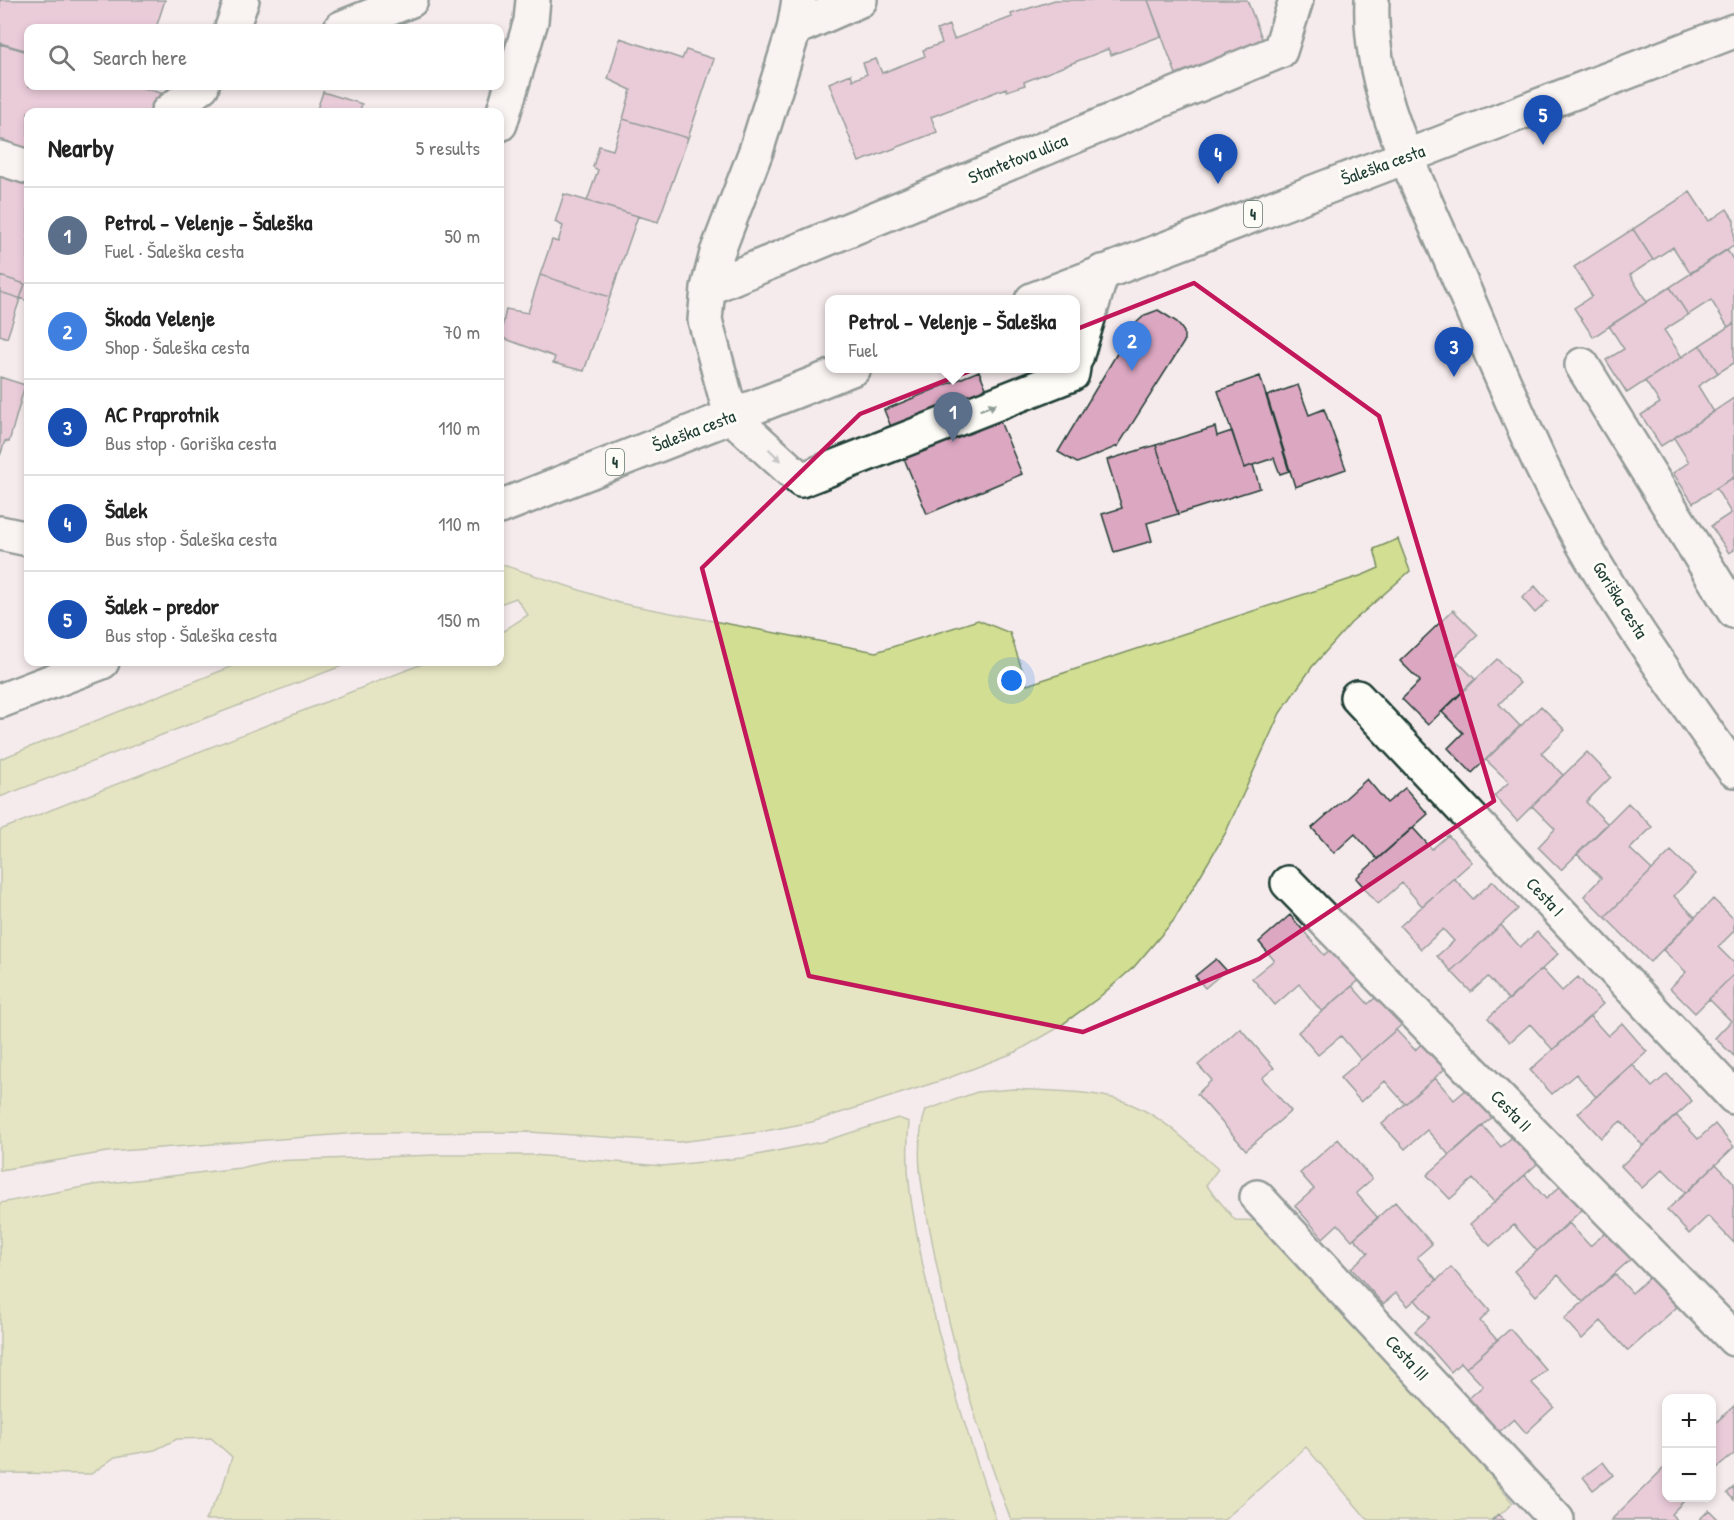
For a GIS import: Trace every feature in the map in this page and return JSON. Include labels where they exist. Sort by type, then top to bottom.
[{"type":"street","points":[[233,24],[242,0]]},
{"type":"street","points":[[351,24],[411,0]]},
{"type":"street","points":[[504,111],[531,21],[533,0]]},
{"type":"street","points":[[860,0],[796,14],[756,151],[717,253],[708,288],[705,320],[731,416],[801,480],[1072,373]]},
{"type":"street","name":"Stantetova ulica","points":[[708,288],[1280,51],[1296,0]]},
{"type":"street","name":"Goriška cesta","points":[[1372,0],[1371,27],[1384,94],[1404,157],[1558,501],[1679,694],[1734,770]]},
{"type":"street","name":"Šaleška cesta","points":[[1044,295],[1734,31]]},
{"type":"street","points":[[173,108],[197,90]]},
{"type":"street","points":[[206,108],[212,90]]},
{"type":"street","points":[[0,158],[24,166]]},
{"type":"street","points":[[1080,345],[1102,272]]},
{"type":"street","points":[[1582,365],[1734,611]]},
{"type":"street","name":"Šaleška cesta","points":[[504,505],[844,373]]},
{"type":"street","points":[[0,533],[24,538]]},
{"type":"street","points":[[0,701],[92,666]]},
{"type":"street","name":"Cesta I","points":[[1357,697],[1734,1097]]},
{"type":"street","name":"Cesta II","points":[[1288,883],[1730,1328]]},
{"type":"street","name":"Cesta III","points":[[1257,1197],[1557,1520]]},
{"type":"highlighted area","points":[[1194,283],[1379,416],[1494,801],[1259,959],[1083,1032],[809,976],[702,568],[860,414]]},
{"type":"green space","points":[[1398,539],[1410,571],[1351,623],[1312,667],[1280,713],[1225,834],[1174,920],[1134,967],[1097,999],[1056,1029],[1016,1052],[946,1079],[812,1122],[760,1132],[679,1142],[529,1132],[359,1133],[107,1152],[0,1170],[0,830],[417,666],[504,666],[504,630],[528,615],[516,598],[504,602],[504,565],[619,603],[876,652],[978,620],[1010,633],[1027,685],[1363,575],[1379,568],[1374,549]]},
{"type":"green space","points":[[233,666],[342,666],[0,797],[0,759]]},
{"type":"green space","points":[[1014,1089],[1105,1096],[1145,1111],[1178,1134],[1218,1169],[1206,1185],[1235,1220],[1269,1221],[1395,1362],[1513,1503],[1494,1520],[1368,1520],[1306,1447],[1224,1520],[1011,1520],[986,1450],[955,1344],[938,1272],[925,1204],[919,1156],[926,1110],[977,1092]]},
{"type":"green space","points":[[898,1118],[909,1122],[910,1195],[938,1331],[996,1520],[205,1520],[222,1489],[232,1457],[211,1438],[177,1439],[155,1450],[115,1457],[91,1474],[0,1473],[0,1203],[93,1185],[240,1168],[271,1161],[435,1155],[533,1155],[662,1166],[742,1158],[821,1142]]},
{"type":"building","points":[[0,0],[165,0],[157,24],[24,24],[24,50],[0,43]]},
{"type":"building","points":[[1055,0],[1148,0],[1161,36],[1111,55],[1108,49],[1024,82],[1025,85],[1007,91],[1006,88],[931,117],[937,132],[859,162],[829,83],[851,74],[853,80],[867,74],[863,63],[876,59],[882,73],[925,56],[923,50],[942,43],[937,30],[949,25],[954,39],[1012,17],[1011,14]]},
{"type":"building","points":[[1148,0],[1247,0],[1263,41],[1176,74]]},
{"type":"building","points":[[620,38],[682,59],[686,50],[714,59],[688,138],[623,119],[631,90],[608,79]]},
{"type":"building","points":[[0,44],[24,51],[24,90],[150,90],[184,100],[181,108],[24,108],[24,300],[0,292]]},
{"type":"building","points":[[323,92],[362,104],[361,108],[317,108]]},
{"type":"building","points":[[623,119],[688,138],[658,222],[587,201],[598,170],[593,167],[599,146],[613,150]]},
{"type":"building","points":[[1690,192],[1709,221],[1727,209],[1734,220],[1734,245],[1690,273],[1673,247],[1653,260],[1633,229]]},
{"type":"building","points":[[564,194],[638,216],[610,297],[540,275],[552,240],[558,242],[563,226],[555,222]]},
{"type":"building","points":[[1633,229],[1653,260],[1630,275],[1647,302],[1593,337],[1574,308],[1592,296],[1574,267]]},
{"type":"building","points":[[1727,250],[1734,261],[1734,323],[1728,327],[1711,300],[1688,315],[1670,287]]},
{"type":"building","points":[[540,275],[610,297],[584,371],[553,363],[555,357],[504,338],[506,309],[528,313]]},
{"type":"building","points":[[0,276],[24,284],[24,287],[7,338],[0,335]]},
{"type":"building","points":[[1670,287],[1688,315],[1664,330],[1682,357],[1627,393],[1606,360],[1624,349],[1609,326]]},
{"type":"building","points":[[1158,310],[1177,322],[1184,332],[1184,342],[1118,446],[1077,463],[1058,452],[1134,325],[1145,315]]},
{"type":"building","points":[[1734,323],[1734,363],[1718,373],[1700,345]]},
{"type":"building","points":[[1700,345],[1718,373],[1698,386],[1714,412],[1661,446],[1641,415],[1660,403],[1645,381]]},
{"type":"building","points":[[974,373],[980,373],[1022,474],[927,514],[884,410]]},
{"type":"building","points":[[1260,376],[1289,471],[1280,474],[1274,458],[1244,468],[1218,391]]},
{"type":"building","points":[[0,377],[24,385],[24,389],[9,442],[5,441],[0,456]]},
{"type":"building","points":[[1298,385],[1309,415],[1324,409],[1346,469],[1295,487],[1267,396]]},
{"type":"building","points":[[1734,398],[1734,477],[1693,503],[1673,473],[1689,462],[1674,438]]},
{"type":"building","points":[[1215,427],[1217,436],[1232,431],[1244,468],[1253,465],[1260,488],[1178,514],[1156,445]]},
{"type":"building","points":[[1156,445],[1178,514],[1147,523],[1152,541],[1114,552],[1102,514],[1122,508],[1107,460]]},
{"type":"building","points":[[1734,477],[1734,550],[1729,553],[1711,526],[1731,513],[1716,488]]},
{"type":"building","points":[[1535,586],[1548,601],[1535,613],[1522,598]]},
{"type":"building","points":[[1453,610],[1478,635],[1454,658],[1475,679],[1428,725],[1402,699],[1420,681],[1400,661]]},
{"type":"building","points":[[1497,659],[1520,683],[1499,704],[1520,726],[1472,773],[1448,748],[1463,733],[1442,712]]},
{"type":"building","points":[[1541,706],[1565,730],[1541,753],[1563,775],[1517,821],[1494,796],[1509,782],[1486,760]]},
{"type":"building","points":[[1587,752],[1611,777],[1586,802],[1608,824],[1561,870],[1538,847],[1555,829],[1532,806]]},
{"type":"building","points":[[1367,779],[1387,803],[1405,788],[1428,814],[1377,859],[1355,834],[1334,853],[1312,828]]},
{"type":"building","points":[[1628,803],[1652,827],[1630,849],[1652,870],[1605,917],[1584,896],[1601,878],[1577,854]]},
{"type":"building","points":[[1413,828],[1432,849],[1448,835],[1472,862],[1422,906],[1402,883],[1378,904],[1356,878]]},
{"type":"building","points":[[1671,851],[1695,874],[1674,896],[1695,917],[1650,962],[1605,917]]},
{"type":"building","points":[[1454,878],[1473,899],[1493,881],[1518,909],[1451,971],[1437,956],[1454,941],[1443,929],[1421,949],[1400,926]]},
{"type":"building","points":[[1713,899],[1734,919],[1734,931],[1718,947],[1734,963],[1734,974],[1695,1013],[1670,988],[1686,972],[1663,950]]},
{"type":"building","points":[[1290,915],[1324,955],[1342,939],[1370,971],[1322,1012],[1299,984],[1275,1005],[1252,978],[1274,960],[1259,942]]},
{"type":"building","points":[[1501,925],[1520,947],[1537,932],[1558,954],[1509,1000],[1488,977],[1471,992],[1451,971]]},
{"type":"building","points":[[1216,959],[1226,970],[1205,988],[1195,976]]},
{"type":"building","points":[[1542,969],[1562,991],[1578,977],[1603,1004],[1553,1050],[1530,1024],[1510,1042],[1488,1018]]},
{"type":"building","points":[[1734,974],[1734,1056],[1715,1038],[1731,1021],[1709,999]]},
{"type":"building","points":[[1352,986],[1368,1004],[1388,987],[1413,1015],[1361,1060],[1341,1036],[1318,1055],[1298,1032]]},
{"type":"building","points":[[1590,1016],[1608,1036],[1622,1023],[1647,1052],[1596,1097],[1576,1074],[1552,1094],[1530,1070]]},
{"type":"building","points":[[1240,1028],[1274,1068],[1262,1078],[1291,1111],[1246,1150],[1197,1094],[1212,1080],[1198,1065]]},
{"type":"building","points":[[1396,1030],[1415,1050],[1432,1034],[1455,1060],[1405,1104],[1385,1081],[1361,1102],[1340,1078]]},
{"type":"building","points":[[1632,1064],[1652,1087],[1667,1074],[1692,1101],[1643,1146],[1621,1121],[1601,1138],[1578,1113]]},
{"type":"building","points":[[1435,1078],[1454,1100],[1474,1083],[1498,1112],[1449,1155],[1427,1130],[1405,1149],[1382,1124]]},
{"type":"building","points":[[1676,1115],[1698,1139],[1715,1124],[1734,1147],[1686,1193],[1663,1169],[1642,1188],[1621,1166]]},
{"type":"building","points":[[1483,1126],[1501,1147],[1519,1131],[1544,1158],[1494,1202],[1473,1179],[1450,1199],[1427,1175]]},
{"type":"building","points":[[1338,1139],[1372,1179],[1356,1193],[1378,1218],[1352,1240],[1338,1224],[1323,1238],[1295,1206],[1314,1189],[1300,1173]]},
{"type":"building","points":[[1716,1164],[1734,1183],[1734,1243],[1708,1216],[1689,1234],[1667,1210]]},
{"type":"building","points":[[1525,1175],[1546,1199],[1563,1184],[1584,1208],[1537,1251],[1514,1225],[1490,1246],[1470,1224]]},
{"type":"building","points":[[1395,1202],[1432,1244],[1417,1257],[1437,1280],[1408,1306],[1396,1293],[1383,1304],[1351,1268],[1368,1253],[1354,1238]]},
{"type":"building","points":[[1569,1223],[1590,1246],[1609,1230],[1633,1257],[1583,1302],[1558,1275],[1536,1296],[1514,1271]]},
{"type":"building","points":[[1451,1267],[1490,1311],[1480,1321],[1497,1340],[1466,1368],[1461,1362],[1451,1372],[1415,1331],[1430,1317],[1415,1300]]},
{"type":"building","points":[[1615,1274],[1632,1293],[1650,1277],[1677,1307],[1628,1351],[1601,1321],[1582,1339],[1564,1319]]},
{"type":"building","points":[[1510,1329],[1546,1370],[1532,1383],[1554,1407],[1526,1433],[1514,1419],[1499,1432],[1469,1398],[1483,1386],[1466,1368]]},
{"type":"building","points":[[1734,1406],[1734,1454],[1716,1469],[1716,1448],[1716,1422]]},
{"type":"building","points":[[1603,1462],[1613,1475],[1593,1490],[1583,1477]]},
{"type":"building","points":[[1662,1470],[1662,1502],[1683,1502],[1671,1514],[1677,1520],[1611,1520]]},
{"type":"building","points":[[1734,1487],[1734,1500],[1727,1493]]},
{"type":"building","points":[[1709,1510],[1719,1520],[1699,1520]]},
{"type":"building","points":[[1498,1514],[1504,1520],[1492,1520]]},
{"type":"place","name":"Šalek - predor","points":[[1543,145]]},
{"type":"place","name":"Šalek","points":[[1218,184]]},
{"type":"place","name":"Škoda Velenje","points":[[1132,371]]},
{"type":"place","name":"AC Praprotnik","points":[[1454,377]]},
{"type":"place","name":"Petrol - Velenje - Šaleška","points":[[953,442]]}]
